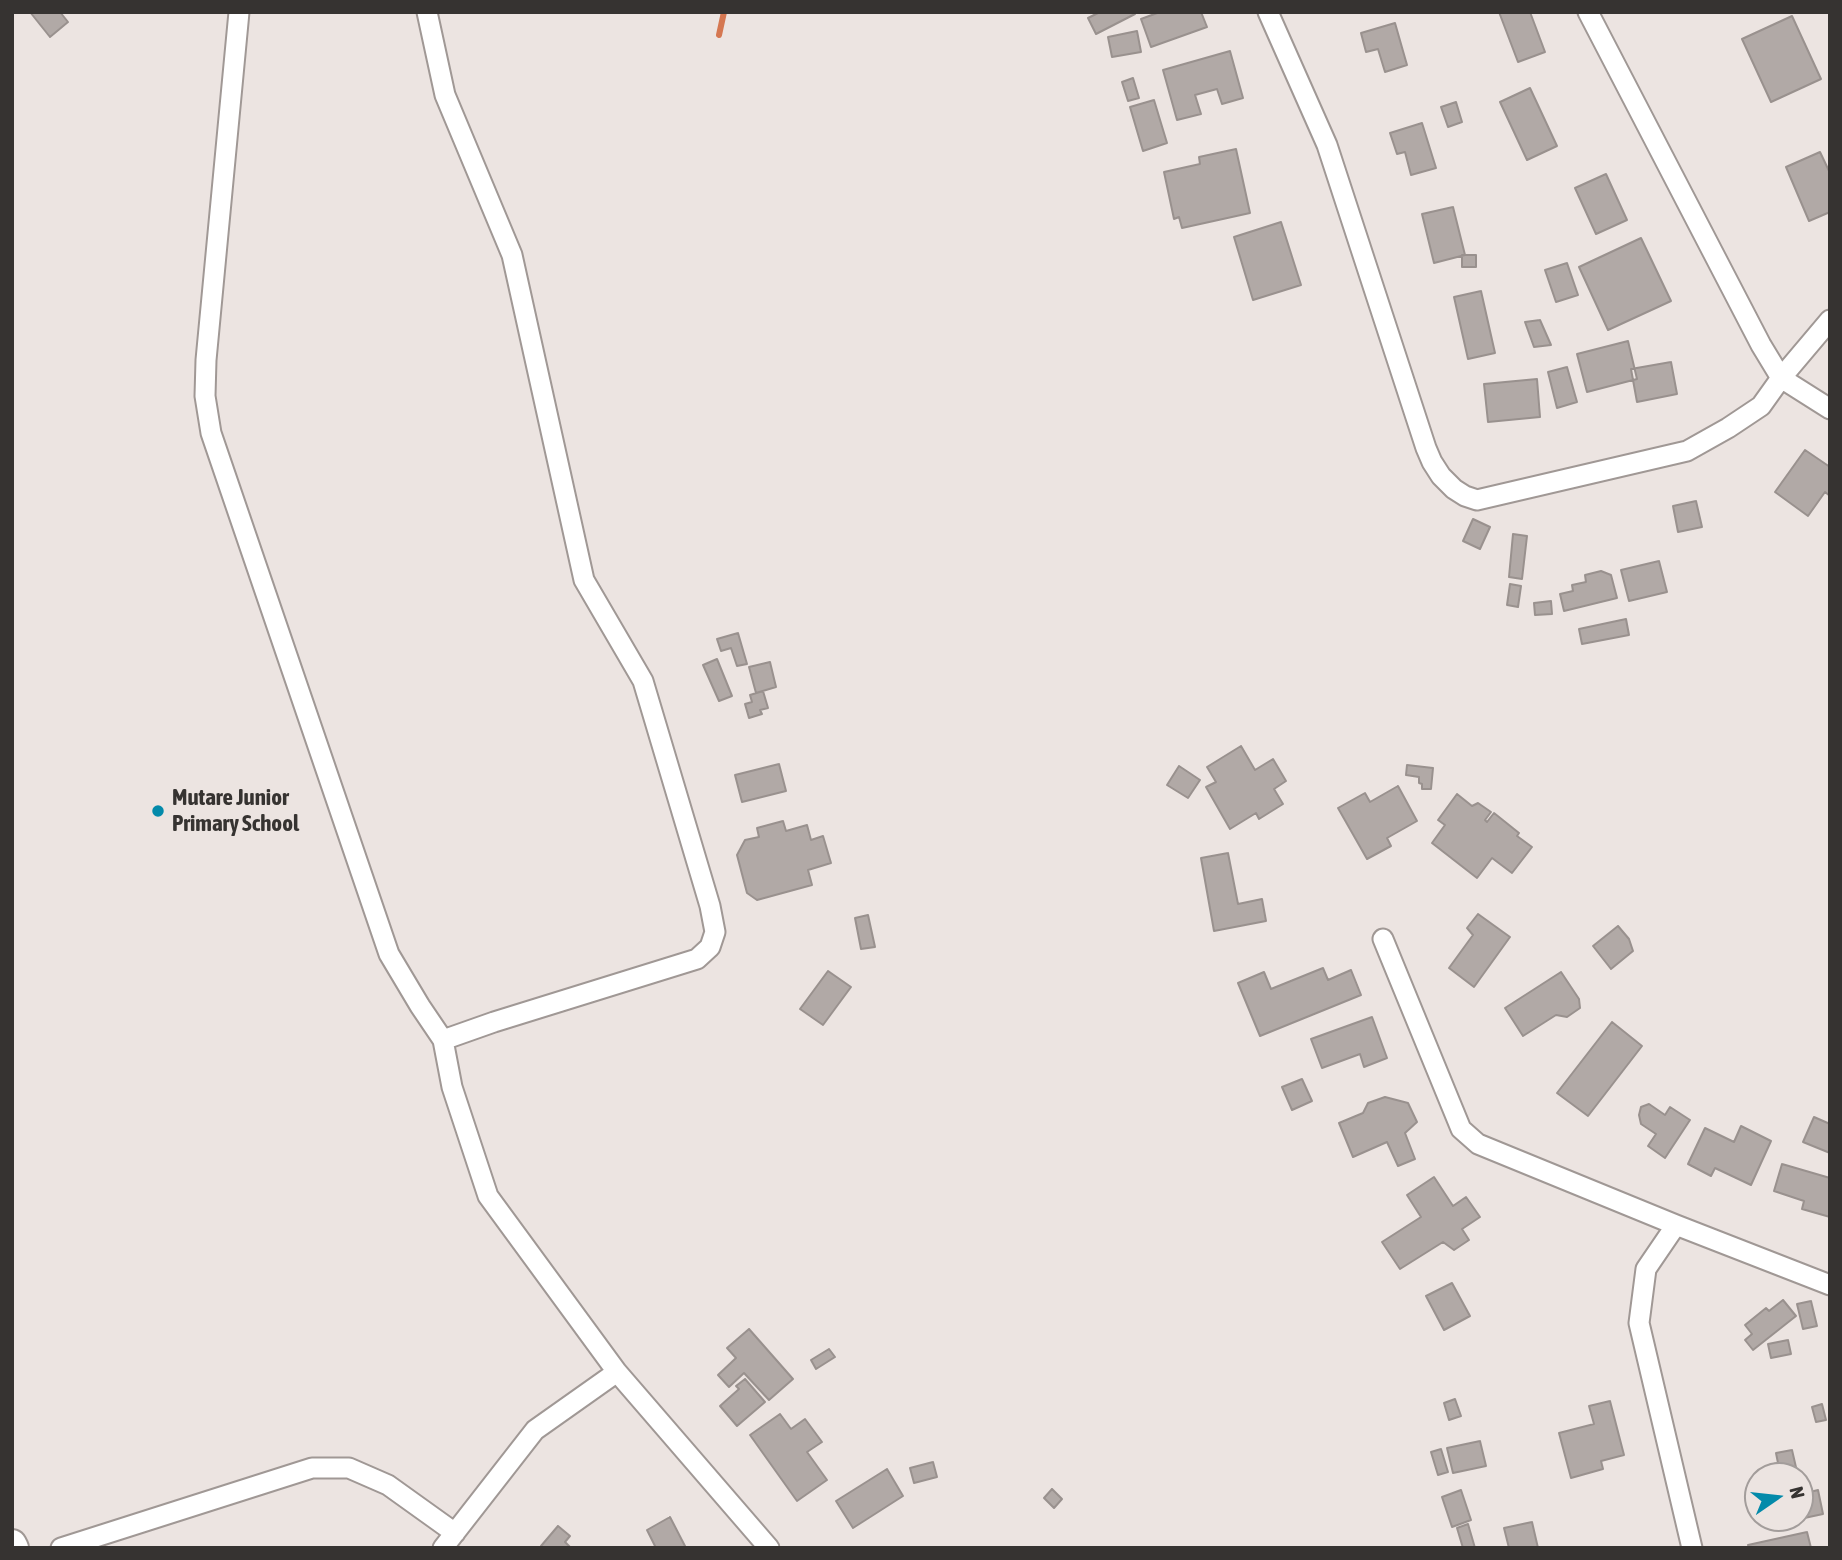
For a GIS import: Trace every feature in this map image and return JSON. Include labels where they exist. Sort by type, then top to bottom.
[{"type":"street","points":[[239,12],[206,360],[205,397],[211,433],[389,954],[443,1040],[452,1087],[488,1196],[617,1372],[769,1548]]},
{"type":"street","points":[[427,12],[445,95],[512,255],[584,580],[643,681],[710,906],[715,932],[710,947],[697,959],[443,1040]]},
{"type":"street","points":[[1268,12],[1327,145],[1426,448],[1441,476],[1465,496],[1478,500],[1687,451],[1761,406],[1830,320]]},
{"type":"street","points":[[1588,12],[1761,345],[1781,378],[1830,409]]},
{"type":"street","points":[[1383,939],[1461,1129],[1478,1144],[1830,1285]]},
{"type":"street","points":[[1676,1225],[1646,1269],[1639,1323],[1692,1548]]},
{"type":"street","points":[[61,1548],[312,1468],[349,1468],[388,1485],[449,1540],[535,1430],[617,1372]]},
{"type":"building","points":[[30,12],[60,12],[68,22],[50,37]]},
{"type":"building","points":[[1100,12],[1135,14],[1096,34],[1088,18]]},
{"type":"building","points":[[1160,12],[1201,12],[1207,27],[1151,47],[1141,19]]},
{"type":"building","points":[[1499,12],[1530,12],[1545,52],[1518,62]]},
{"type":"building","points":[[1792,16],[1821,79],[1771,102],[1742,39]]},
{"type":"building","points":[[1395,23],[1407,65],[1385,72],[1378,49],[1366,52],[1361,33]]},
{"type":"building","points":[[1137,31],[1141,52],[1112,57],[1108,37]]},
{"type":"building","points":[[1230,51],[1243,98],[1222,104],[1217,89],[1195,95],[1201,114],[1177,120],[1163,70]]},
{"type":"building","points":[[1133,78],[1139,98],[1128,101],[1122,82]]},
{"type":"building","points":[[1530,88],[1557,146],[1527,160],[1500,102]]},
{"type":"building","points":[[1154,100],[1167,143],[1143,151],[1130,107]]},
{"type":"building","points":[[1456,102],[1462,122],[1448,127],[1441,107]]},
{"type":"building","points":[[1422,123],[1436,168],[1411,175],[1405,152],[1397,154],[1390,133]]},
{"type":"building","points":[[1236,149],[1250,213],[1182,228],[1179,217],[1174,219],[1164,172],[1200,164],[1199,157]]},
{"type":"building","points":[[1820,152],[1830,173],[1830,212],[1809,221],[1786,167]]},
{"type":"building","points":[[1606,174],[1627,220],[1596,234],[1575,188]]},
{"type":"building","points":[[1453,207],[1465,255],[1434,263],[1422,214]]},
{"type":"building","points":[[1281,222],[1301,285],[1253,300],[1234,237]]},
{"type":"building","points":[[1641,238],[1671,301],[1608,330],[1579,267]]},
{"type":"building","points":[[1462,255],[1476,255],[1476,267],[1462,267]]},
{"type":"building","points":[[1567,263],[1578,295],[1556,302],[1545,270]]},
{"type":"building","points":[[1481,291],[1495,353],[1468,359],[1454,297]]},
{"type":"building","points":[[1540,320],[1551,345],[1534,347],[1525,322]]},
{"type":"building","points":[[1628,341],[1637,379],[1587,392],[1577,354]]},
{"type":"building","points":[[1671,362],[1677,394],[1637,402],[1631,369]]},
{"type":"building","points":[[1567,367],[1577,402],[1557,408],[1548,372]]},
{"type":"building","points":[[1537,379],[1540,417],[1488,422],[1484,384]]},
{"type":"building","points":[[1805,450],[1830,467],[1830,496],[1825,492],[1808,516],[1775,492]]},
{"type":"building","points":[[1696,501],[1702,527],[1678,532],[1673,506]]},
{"type":"building","points":[[1473,519],[1490,527],[1480,549],[1463,541]]},
{"type":"building","points":[[1513,534],[1527,536],[1522,579],[1509,577]]},
{"type":"building","points":[[1659,561],[1667,592],[1629,601],[1621,570]]},
{"type":"building","points":[[1601,571],[1611,575],[1617,598],[1564,611],[1560,594],[1573,591],[1572,585],[1586,582],[1585,575]]},
{"type":"building","points":[[1510,584],[1521,586],[1518,607],[1507,605]]},
{"type":"building","points":[[1551,601],[1552,614],[1535,615],[1534,603]]},
{"type":"building","points":[[1626,619],[1629,635],[1582,644],[1579,629]]},
{"type":"building","points":[[738,633],[747,664],[737,666],[731,648],[721,651],[717,639]]},
{"type":"building","points":[[717,659],[732,696],[719,701],[703,665]]},
{"type":"building","points":[[770,662],[776,687],[756,693],[749,667]]},
{"type":"building","points":[[763,691],[768,708],[760,710],[762,714],[749,718],[745,704],[752,702],[750,695]]},
{"type":"building","points":[[1241,746],[1255,770],[1273,759],[1286,781],[1274,789],[1283,804],[1259,819],[1256,813],[1230,829],[1206,787],[1216,782],[1207,767]]},
{"type":"building","points":[[779,764],[786,791],[742,802],[735,775]]},
{"type":"building","points":[[1407,765],[1433,768],[1431,789],[1422,789],[1419,777],[1406,775]]},
{"type":"building","points":[[1179,766],[1200,780],[1188,798],[1167,785]]},
{"type":"building","points":[[1398,786],[1417,821],[1387,838],[1391,846],[1367,859],[1338,808],[1365,793],[1370,802]]},
{"type":"building","points":[[1457,794],[1472,806],[1478,803],[1491,812],[1485,820],[1487,822],[1494,813],[1532,847],[1512,873],[1492,858],[1477,878],[1432,843],[1445,825],[1438,820]]},
{"type":"building","points":[[783,821],[786,831],[807,825],[811,840],[823,836],[831,863],[808,870],[812,885],[757,900],[747,893],[737,855],[745,840],[759,837],[757,828]]},
{"type":"building","points":[[1228,853],[1238,904],[1262,899],[1266,921],[1214,931],[1201,858]]},
{"type":"building","points":[[1478,914],[1510,937],[1474,987],[1449,968],[1473,935],[1467,928]]},
{"type":"building","points":[[868,915],[875,947],[861,949],[855,918]]},
{"type":"building","points":[[1618,926],[1629,939],[1633,951],[1611,969],[1593,946]]},
{"type":"building","points":[[1323,968],[1328,980],[1351,970],[1361,995],[1260,1036],[1238,983],[1264,972],[1271,989]]},
{"type":"building","points":[[828,971],[851,987],[823,1025],[800,1009]]},
{"type":"building","points":[[1561,972],[1579,999],[1580,1008],[1567,1017],[1556,1015],[1523,1036],[1505,1008]]},
{"type":"building","points":[[1372,1017],[1387,1058],[1364,1067],[1360,1054],[1322,1068],[1311,1039]]},
{"type":"building","points":[[1612,1022],[1642,1046],[1588,1116],[1557,1093]]},
{"type":"building","points":[[1302,1079],[1312,1101],[1292,1110],[1282,1087]]},
{"type":"building","points":[[1385,1097],[1408,1103],[1417,1122],[1405,1133],[1415,1159],[1398,1166],[1387,1142],[1353,1157],[1339,1123],[1363,1113],[1368,1103]]},
{"type":"building","points":[[1649,1104],[1665,1115],[1670,1107],[1690,1120],[1665,1158],[1648,1146],[1656,1134],[1641,1124],[1641,1107]]},
{"type":"building","points":[[1814,1117],[1830,1124],[1830,1153],[1803,1142]]},
{"type":"building","points":[[1741,1126],[1771,1141],[1751,1185],[1715,1168],[1711,1176],[1688,1164],[1705,1128],[1734,1142]]},
{"type":"building","points":[[1782,1164],[1830,1178],[1830,1217],[1802,1209],[1804,1201],[1774,1191]]},
{"type":"building","points":[[1434,1177],[1453,1206],[1466,1197],[1480,1217],[1462,1229],[1469,1240],[1454,1250],[1443,1242],[1400,1269],[1382,1242],[1421,1217],[1407,1195]]},
{"type":"building","points":[[1452,1283],[1470,1316],[1444,1330],[1426,1296]]},
{"type":"building","points":[[1783,1300],[1796,1316],[1753,1350],[1745,1340],[1752,1334],[1745,1325],[1766,1308],[1769,1311]]},
{"type":"building","points":[[1811,1301],[1817,1326],[1803,1329],[1797,1304]]},
{"type":"building","points":[[749,1329],[793,1379],[769,1400],[744,1373],[729,1387],[718,1375],[736,1358],[727,1348]]},
{"type":"building","points":[[1788,1340],[1791,1354],[1771,1358],[1768,1344]]},
{"type":"building","points":[[829,1349],[835,1357],[816,1369],[811,1360]]},
{"type":"building","points":[[745,1379],[765,1402],[737,1426],[720,1406],[739,1389],[736,1386]]},
{"type":"building","points":[[1455,1399],[1461,1416],[1449,1420],[1444,1403]]},
{"type":"building","points":[[1610,1401],[1624,1455],[1601,1461],[1603,1469],[1571,1478],[1559,1433],[1594,1424],[1589,1406]]},
{"type":"building","points":[[1822,1404],[1826,1420],[1816,1422],[1812,1407]]},
{"type":"building","points":[[780,1414],[791,1429],[805,1419],[822,1442],[807,1452],[827,1480],[797,1501],[750,1435]]},
{"type":"building","points":[[1480,1441],[1486,1466],[1453,1473],[1447,1448]]},
{"type":"building","points":[[1441,1449],[1448,1472],[1438,1475],[1431,1452]]},
{"type":"building","points":[[1792,1450],[1795,1462],[1778,1462],[1776,1453]]},
{"type":"building","points":[[933,1462],[937,1477],[914,1483],[910,1468]]},
{"type":"building","points":[[887,1469],[903,1496],[853,1528],[836,1501]]},
{"type":"building","points":[[1052,1489],[1062,1499],[1054,1508],[1044,1498]]},
{"type":"building","points":[[1461,1490],[1471,1520],[1452,1527],[1442,1497]]},
{"type":"building","points":[[1818,1490],[1823,1514],[1814,1516],[1814,1491]]},
{"type":"building","points":[[670,1517],[686,1548],[656,1548],[647,1530]]},
{"type":"building","points":[[1532,1522],[1538,1548],[1509,1548],[1504,1528]]},
{"type":"building","points":[[1468,1524],[1475,1548],[1463,1548],[1457,1528]]},
{"type":"building","points":[[558,1526],[570,1536],[565,1542],[571,1548],[543,1548],[541,1546]]},
{"type":"building","points":[[1807,1532],[1811,1548],[1749,1548],[1748,1545]]},
{"type":"waterway","points":[[719,35],[724,12]]},
{"type":"place","name":"Mutare Junior Primary School","points":[[158,811]]}]
